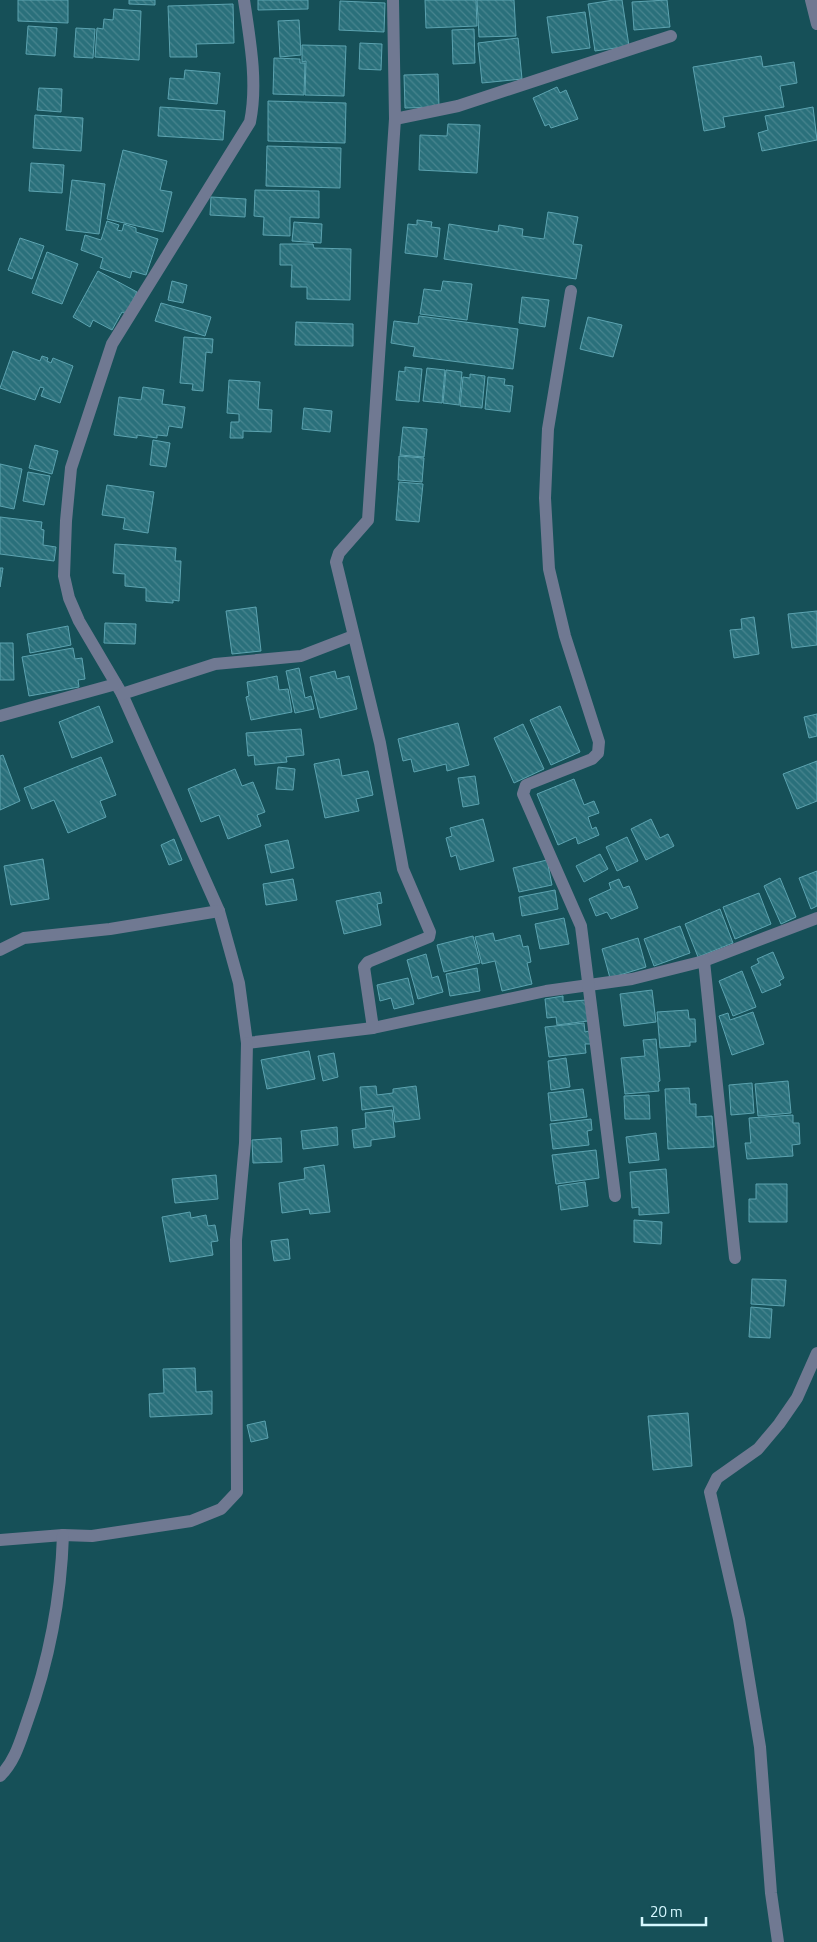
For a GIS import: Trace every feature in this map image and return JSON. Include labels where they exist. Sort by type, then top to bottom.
[{"type":"street","points":[[0,1540],[63,1535],[92,1536],[191,1520],[221,1509],[237,1492],[236,1240],[245,1143],[247,1043],[238,983],[219,911],[119,689],[79,621],[69,598],[66,583],[66,521],[71,468],[112,344],[250,122],[253,108],[252,50],[244,0]]},
{"type":"street","points":[[373,1028],[364,967],[368,962],[429,937],[430,932],[403,869],[380,743],[336,562],[339,553],[368,520],[395,119],[393,0]]},
{"type":"street","points":[[811,0],[817,24]]},
{"type":"street","points":[[395,119],[458,106],[671,36]]},
{"type":"street","points":[[570,291],[548,429],[544,498],[548,569],[565,636],[599,742],[598,752],[592,759],[526,785],[523,794],[581,926],[615,1196]]},
{"type":"street","points":[[0,716],[119,689],[215,664],[301,656],[353,636]]},
{"type":"street","points":[[0,950],[24,938],[110,929],[219,911]]},
{"type":"street","points":[[247,1043],[373,1028],[546,991],[632,979],[704,961],[817,918]]},
{"type":"street","points":[[704,961],[735,1258]]},
{"type":"street","points":[[778,1942],[771,1893],[760,1747],[739,1619],[710,1492],[717,1478],[758,1449],[779,1424],[796,1398],[817,1353]]},
{"type":"street","points":[[0,1776],[12,1765],[43,1677],[62,1580],[63,1535]]},
{"type":"building","points":[[18,0],[68,0],[68,23],[18,21]]},
{"type":"building","points":[[129,0],[155,0],[155,5],[129,4]]},
{"type":"building","points":[[258,0],[308,0],[308,9],[258,10]]},
{"type":"building","points":[[425,0],[476,0],[477,26],[426,28]]},
{"type":"building","points":[[477,0],[514,0],[516,36],[479,37]]},
{"type":"building","points":[[622,0],[629,46],[595,51],[588,4]]},
{"type":"building","points":[[667,0],[670,27],[634,30],[632,2]]},
{"type":"building","points":[[340,1],[385,3],[384,32],[339,30]]},
{"type":"building","points":[[233,4],[234,43],[196,44],[197,57],[170,57],[168,6]]},
{"type":"building","points":[[114,9],[141,11],[139,60],[95,57],[97,28],[103,29],[104,19],[113,20]]},
{"type":"building","points":[[585,12],[590,48],[552,53],[547,17]]},
{"type":"building","points":[[299,20],[301,55],[280,57],[278,21]]},
{"type":"building","points":[[28,26],[57,28],[55,56],[26,54]]},
{"type":"building","points":[[76,28],[95,29],[93,58],[74,57]]},
{"type":"building","points":[[474,29],[475,63],[453,64],[452,30]]},
{"type":"building","points":[[518,38],[522,79],[482,83],[478,43]]},
{"type":"building","points":[[360,43],[382,44],[381,70],[359,69]]},
{"type":"building","points":[[302,45],[346,46],[344,96],[305,95],[306,61],[302,62]]},
{"type":"building","points":[[761,56],[763,67],[794,62],[797,83],[780,86],[784,107],[723,117],[725,127],[704,131],[693,67]]},
{"type":"building","points":[[274,58],[300,59],[300,63],[305,63],[304,95],[273,94]]},
{"type":"building","points":[[185,70],[220,73],[217,104],[168,99],[170,78],[184,79]]},
{"type":"building","points":[[438,74],[439,107],[405,108],[404,75]]},
{"type":"building","points":[[557,87],[560,93],[566,90],[578,119],[551,128],[549,124],[545,126],[533,98]]},
{"type":"building","points":[[39,88],[62,89],[61,112],[37,110]]},
{"type":"building","points":[[268,101],[346,103],[345,143],[268,141]]},
{"type":"building","points":[[160,107],[225,111],[223,140],[158,136]]},
{"type":"building","points":[[813,107],[817,140],[762,151],[758,133],[768,130],[765,116]]},
{"type":"building","points":[[35,115],[83,118],[81,151],[33,148]]},
{"type":"building","points":[[448,124],[480,125],[477,173],[419,170],[420,135],[447,136]]},
{"type":"building","points":[[267,146],[341,148],[340,188],[266,186]]},
{"type":"building","points":[[123,150],[167,161],[160,190],[172,192],[163,232],[107,219]]},
{"type":"building","points":[[31,163],[64,165],[62,193],[29,191]]},
{"type":"building","points":[[72,180],[105,184],[99,234],[66,230]]},
{"type":"building","points":[[255,190],[319,191],[319,218],[290,217],[290,236],[263,235],[264,217],[254,216]]},
{"type":"building","points":[[211,197],[246,199],[245,217],[210,215]]},
{"type":"building","points":[[548,212],[578,217],[573,244],[582,245],[576,279],[444,259],[449,224],[498,232],[499,225],[523,229],[522,236],[544,239]]},
{"type":"building","points":[[417,220],[432,222],[431,227],[440,228],[437,257],[405,253],[408,224],[417,225]]},
{"type":"building","points":[[107,221],[119,225],[117,230],[122,231],[124,224],[136,228],[136,232],[158,239],[146,275],[132,271],[130,278],[100,268],[103,258],[81,250],[85,235],[101,240]]},
{"type":"building","points":[[294,222],[322,224],[321,243],[292,241]]},
{"type":"building","points":[[20,238],[44,246],[32,279],[8,270]]},
{"type":"building","points":[[280,244],[313,244],[314,248],[351,249],[350,300],[307,299],[307,287],[291,287],[292,265],[280,265]]},
{"type":"building","points":[[47,252],[78,264],[62,304],[32,293]]},
{"type":"building","points":[[98,271],[137,292],[126,314],[122,312],[112,330],[93,320],[90,327],[73,317]]},
{"type":"building","points":[[172,281],[187,285],[183,303],[168,300]]},
{"type":"building","points":[[443,281],[472,284],[467,320],[420,314],[424,289],[441,291]]},
{"type":"building","points":[[522,297],[549,300],[545,327],[519,323]]},
{"type":"building","points":[[161,303],[211,317],[205,336],[155,321]]},
{"type":"building","points":[[419,316],[518,329],[513,369],[413,356],[415,347],[391,343],[394,321],[418,324]]},
{"type":"building","points":[[588,317],[622,325],[613,357],[580,349]]},
{"type":"building","points":[[296,322],[353,324],[353,346],[295,345]]},
{"type":"building","points":[[184,337],[213,339],[212,353],[206,352],[203,391],[192,390],[193,384],[180,383]]},
{"type":"building","points":[[13,351],[40,361],[42,356],[48,358],[47,361],[51,363],[53,358],[73,366],[60,403],[41,396],[44,388],[40,387],[35,400],[0,388]]},
{"type":"building","points":[[405,367],[422,369],[419,402],[396,400],[399,371],[405,372]]},
{"type":"building","points":[[427,368],[445,370],[442,403],[423,401]]},
{"type":"building","points":[[446,370],[462,372],[459,405],[443,403]]},
{"type":"building","points":[[470,374],[485,376],[482,408],[460,406],[463,377],[470,378]]},
{"type":"building","points":[[488,377],[505,379],[504,385],[513,386],[510,412],[485,409]]},
{"type":"building","points":[[229,380],[260,382],[258,409],[272,410],[271,432],[243,431],[243,438],[230,438],[231,422],[239,422],[239,414],[227,413]]},
{"type":"building","points":[[143,387],[164,390],[162,404],[185,407],[182,428],[169,426],[167,436],[157,435],[157,438],[137,435],[137,438],[114,435],[119,397],[141,400]]},
{"type":"building","points":[[304,408],[332,411],[330,432],[302,429]]},
{"type":"building","points":[[403,427],[427,429],[424,457],[400,455]]},
{"type":"building","points":[[153,440],[170,443],[166,467],[150,465]]},
{"type":"building","points":[[35,445],[58,451],[52,474],[29,468]]},
{"type":"building","points":[[399,456],[424,458],[422,482],[398,480]]},
{"type":"building","points":[[0,464],[22,469],[14,509],[0,506]]},
{"type":"building","points":[[28,472],[50,476],[44,505],[23,501]]},
{"type":"building","points":[[399,482],[423,484],[419,522],[396,520]]},
{"type":"building","points":[[107,485],[154,492],[148,533],[123,529],[125,518],[102,515]]},
{"type":"building","points":[[0,517],[42,522],[41,529],[44,530],[43,545],[56,547],[54,561],[0,554]]},
{"type":"building","points":[[115,544],[176,548],[175,561],[181,561],[179,601],[173,600],[173,603],[146,601],[146,588],[125,586],[125,574],[113,573]]},
{"type":"building","points":[[0,568],[3,568],[0,587]]},
{"type":"building","points":[[256,607],[261,651],[232,654],[226,611]]},
{"type":"building","points":[[817,611],[817,645],[792,648],[788,614]]},
{"type":"building","points":[[754,617],[759,654],[734,658],[730,630],[742,629],[741,619]]},
{"type":"building","points":[[105,623],[136,624],[135,644],[104,643]]},
{"type":"building","points":[[68,626],[71,645],[30,653],[27,634]]},
{"type":"building","points":[[0,643],[13,643],[14,680],[0,680]]},
{"type":"building","points":[[73,648],[75,659],[82,658],[85,679],[78,680],[79,687],[29,696],[22,657]]},
{"type":"building","points":[[299,668],[305,698],[311,696],[314,709],[295,713],[286,671]]},
{"type":"building","points":[[335,671],[337,679],[349,676],[357,709],[320,718],[310,677]]},
{"type":"building","points":[[277,676],[279,690],[288,689],[292,712],[251,720],[246,697],[249,696],[247,682]]},
{"type":"building","points":[[99,706],[113,742],[72,758],[59,722]]},
{"type":"building","points":[[560,706],[580,752],[551,765],[530,720]]},
{"type":"building","points":[[817,714],[817,736],[809,738],[804,717]]},
{"type":"building","points":[[458,723],[469,765],[447,771],[446,764],[414,772],[411,759],[403,761],[398,739]]},
{"type":"building","points":[[523,724],[544,769],[514,783],[494,738]]},
{"type":"building","points":[[301,729],[304,755],[286,757],[287,762],[255,765],[254,755],[248,756],[246,733]]},
{"type":"building","points":[[3,755],[20,801],[0,810],[0,756]]},
{"type":"building","points":[[101,757],[116,795],[100,801],[106,817],[68,833],[54,800],[32,809],[24,788]]},
{"type":"building","points":[[339,759],[342,776],[368,771],[373,795],[356,799],[359,811],[325,818],[314,764]]},
{"type":"building","points":[[817,761],[817,801],[797,809],[783,774]]},
{"type":"building","points":[[278,767],[295,769],[293,790],[276,789]]},
{"type":"building","points":[[235,769],[242,786],[253,782],[265,812],[257,815],[261,826],[228,839],[219,815],[201,822],[188,789]]},
{"type":"building","points":[[475,776],[479,804],[463,807],[458,778]]},
{"type":"building","points":[[574,779],[584,805],[594,801],[599,813],[588,817],[592,829],[596,827],[599,835],[578,844],[576,837],[558,845],[537,794]]},
{"type":"building","points":[[483,819],[494,861],[460,870],[456,855],[451,857],[446,838],[452,836],[450,828]]},
{"type":"building","points":[[651,819],[660,838],[668,834],[674,846],[646,860],[631,829]]},
{"type":"building","points":[[627,837],[638,861],[617,871],[606,847]]},
{"type":"building","points":[[174,839],[182,860],[169,865],[161,845]]},
{"type":"building","points":[[288,840],[294,868],[271,873],[265,845]]},
{"type":"building","points":[[600,854],[608,869],[584,882],[576,866]]},
{"type":"building","points":[[43,859],[49,899],[11,905],[4,866]]},
{"type":"building","points":[[547,860],[552,885],[519,892],[513,868]]},
{"type":"building","points":[[817,871],[817,906],[811,909],[799,878]]},
{"type":"building","points":[[780,878],[796,917],[781,924],[764,886]]},
{"type":"building","points":[[293,879],[297,900],[266,905],[263,884]]},
{"type":"building","points":[[619,879],[623,888],[629,886],[638,908],[611,919],[607,912],[596,916],[589,899],[611,889],[609,883]]},
{"type":"building","points":[[555,890],[558,909],[522,916],[519,897]]},
{"type":"building","points":[[380,892],[382,903],[377,904],[381,925],[344,934],[336,901]]},
{"type":"building","points":[[759,893],[771,924],[735,939],[723,907]]},
{"type":"building","points":[[720,909],[733,943],[698,957],[685,924]]},
{"type":"building","points":[[564,918],[569,944],[540,949],[535,924]]},
{"type":"building","points":[[680,926],[690,953],[654,966],[644,939]]},
{"type":"building","points":[[493,933],[495,941],[520,935],[523,947],[528,946],[531,962],[527,963],[532,984],[502,991],[495,961],[482,964],[475,937]]},
{"type":"building","points":[[473,936],[480,963],[444,972],[437,945]]},
{"type":"building","points":[[638,938],[646,967],[610,978],[602,949]]},
{"type":"building","points":[[773,952],[784,978],[779,981],[781,985],[762,993],[751,967],[759,963],[757,959]]},
{"type":"building","points":[[426,954],[432,978],[438,976],[443,992],[418,999],[407,960]]},
{"type":"building","points":[[477,968],[480,991],[450,996],[446,974]]},
{"type":"building","points":[[742,971],[756,1007],[733,1016],[719,981]]},
{"type":"building","points":[[408,978],[414,1004],[394,1009],[391,998],[380,1001],[377,985]]},
{"type":"building","points":[[652,990],[656,1022],[624,1026],[620,994]]},
{"type":"building","points":[[563,996],[563,1002],[586,1000],[588,1021],[557,1025],[556,1017],[547,1018],[545,999]]},
{"type":"building","points":[[688,1010],[689,1019],[695,1019],[696,1042],[690,1042],[690,1046],[660,1048],[657,1012]]},
{"type":"building","points":[[753,1012],[764,1044],[732,1055],[719,1016],[728,1013],[730,1020]]},
{"type":"building","points":[[584,1023],[585,1032],[589,1031],[591,1044],[585,1044],[586,1053],[549,1057],[545,1027]]},
{"type":"building","points":[[656,1039],[660,1081],[658,1082],[659,1091],[625,1094],[621,1058],[645,1056],[643,1040]]},
{"type":"building","points":[[309,1051],[315,1079],[267,1089],[261,1060]]},
{"type":"building","points":[[334,1053],[338,1077],[323,1081],[318,1056]]},
{"type":"building","points":[[566,1058],[570,1087],[551,1090],[548,1061]]},
{"type":"building","points":[[788,1081],[791,1113],[758,1116],[755,1084]]},
{"type":"building","points":[[752,1083],[754,1113],[731,1115],[729,1085]]},
{"type":"building","points":[[376,1086],[377,1095],[393,1093],[393,1089],[416,1086],[420,1119],[395,1122],[393,1106],[362,1110],[360,1087]]},
{"type":"building","points":[[689,1088],[690,1104],[696,1104],[696,1117],[712,1116],[714,1147],[668,1149],[665,1089]]},
{"type":"building","points":[[583,1089],[587,1117],[551,1121],[548,1093]]},
{"type":"building","points":[[649,1095],[650,1119],[625,1119],[624,1096]]},
{"type":"building","points":[[392,1110],[395,1137],[371,1140],[371,1146],[354,1148],[352,1130],[366,1128],[365,1113]]},
{"type":"building","points":[[793,1115],[793,1123],[799,1123],[800,1144],[792,1145],[793,1156],[747,1159],[745,1143],[751,1143],[749,1118]]},
{"type":"building","points":[[591,1119],[592,1130],[587,1131],[589,1145],[553,1149],[550,1124]]},
{"type":"building","points":[[337,1127],[338,1145],[303,1149],[301,1131]]},
{"type":"building","points":[[656,1133],[659,1160],[629,1163],[626,1137]]},
{"type":"building","points":[[281,1138],[282,1162],[253,1163],[252,1140]]},
{"type":"building","points":[[596,1150],[599,1178],[556,1184],[552,1155]]},
{"type":"building","points":[[324,1165],[330,1212],[310,1214],[309,1209],[282,1213],[279,1183],[305,1179],[304,1168]]},
{"type":"building","points":[[666,1169],[669,1213],[639,1215],[639,1207],[632,1208],[630,1172]]},
{"type":"building","points":[[216,1175],[218,1199],[175,1203],[172,1179]]},
{"type":"building","points":[[585,1182],[588,1206],[561,1210],[558,1186]]},
{"type":"building","points":[[756,1184],[787,1184],[787,1222],[749,1222],[749,1199],[756,1199]]},
{"type":"building","points":[[190,1212],[191,1218],[206,1215],[208,1226],[215,1225],[218,1241],[211,1242],[213,1255],[170,1262],[162,1217]]},
{"type":"building","points":[[634,1220],[662,1222],[661,1244],[634,1242]]},
{"type":"building","points":[[288,1239],[290,1259],[274,1261],[271,1241]]},
{"type":"building","points":[[752,1279],[786,1280],[784,1306],[751,1304]]},
{"type":"building","points":[[751,1307],[772,1309],[770,1338],[749,1337]]},
{"type":"building","points":[[195,1368],[196,1392],[212,1391],[212,1414],[150,1417],[149,1394],[164,1393],[163,1369]]},
{"type":"building","points":[[688,1413],[692,1466],[653,1470],[648,1416]]},
{"type":"building","points":[[265,1421],[268,1438],[251,1442],[247,1425]]}]
